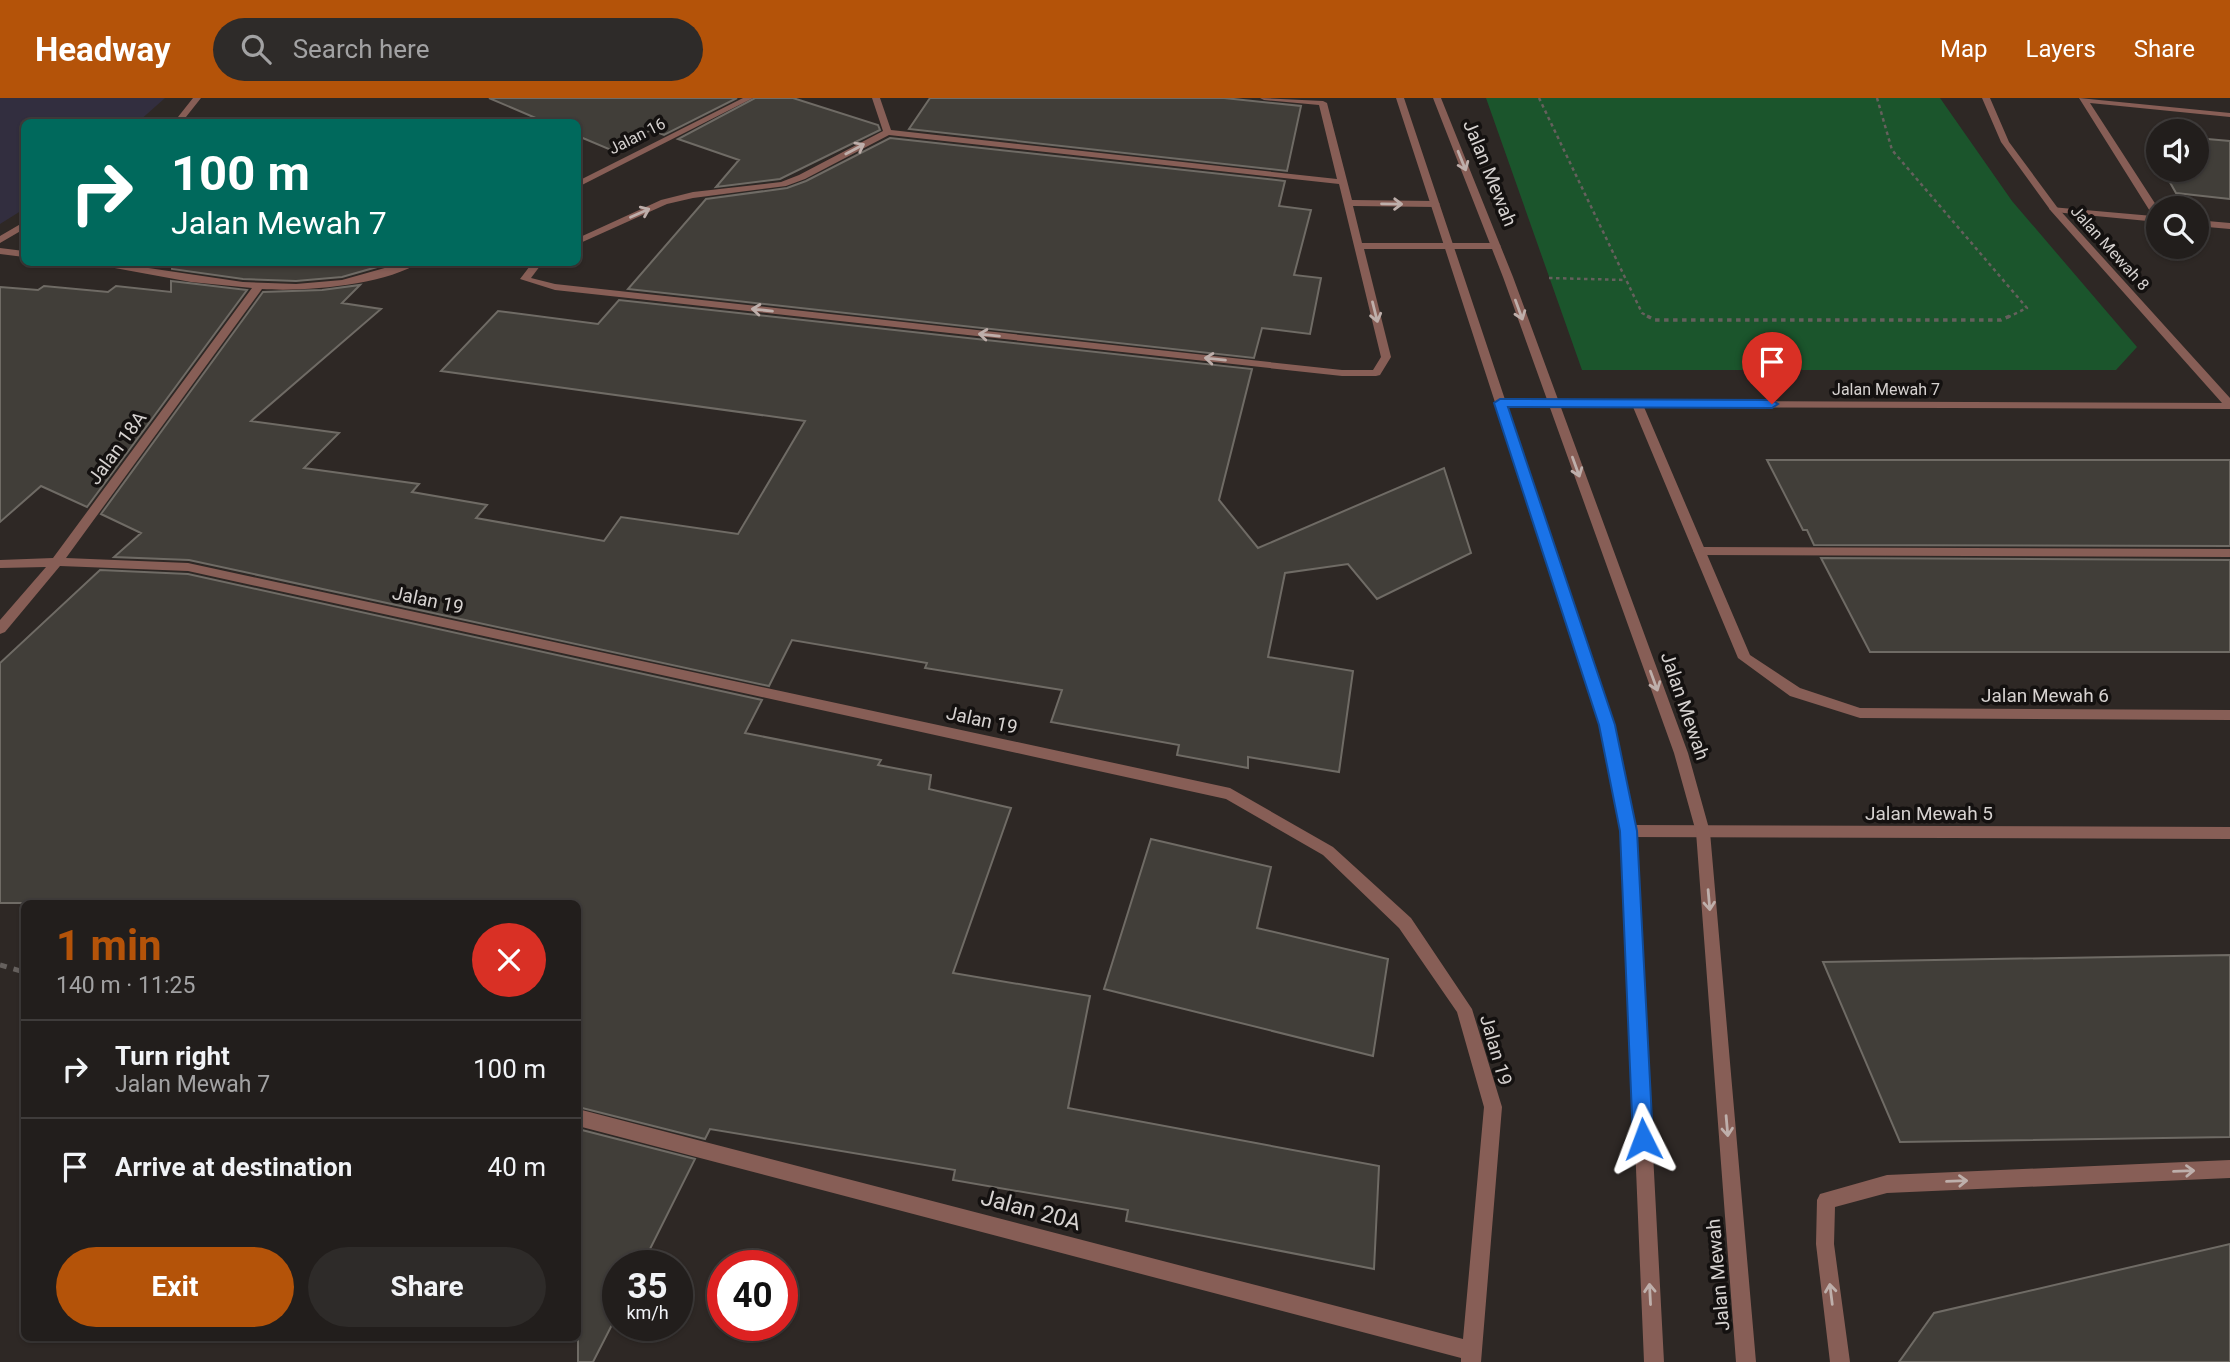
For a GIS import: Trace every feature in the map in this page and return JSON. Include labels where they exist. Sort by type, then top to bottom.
[{"type":"street","points":[[180,119],[197,98]]},
{"type":"street","points":[[876,98],[888,132]]},
{"type":"street","points":[[536,266],[525,279],[555,287],[1342,373],[1376,373],[1386,357],[1323,103],[1264,98]]},
{"type":"street","points":[[1400,98],[1607,725],[1629,831],[1654,1362]]},
{"type":"street","name":"Jalan Mewah","points":[[1437,98],[1496,246],[1681,753],[1703,832],[1746,1362]]},
{"type":"street","name":"Jalan Mewah 8","points":[[1986,98],[2005,142],[2054,209],[2230,406]]},
{"type":"street","name":"Jalan 16","points":[[581,182],[745,99]]},
{"type":"street","points":[[2084,99],[2230,115]]},
{"type":"street","points":[[2084,99],[2146,198]]},
{"type":"street","points":[[581,240],[664,202],[693,195],[783,184],[802,177],[888,132],[1343,182]]},
{"type":"street","points":[[1348,203],[1435,204]]},
{"type":"street","points":[[2054,209],[2146,216]]},
{"type":"street","points":[[2209,224],[2230,226]]},
{"type":"street","points":[[0,240],[21,227]]},
{"type":"street","points":[[1359,246],[1496,246]]},
{"type":"street","points":[[0,251],[21,254]]},
{"type":"street","points":[[115,266],[259,286],[324,285],[358,279],[403,266]]},
{"type":"street","name":"Jalan 18A","points":[[0,629],[57,562],[259,286]]},
{"type":"street","name":"Jalan Mewah 7","points":[[1500,403],[2230,406]]},
{"type":"street","name":"Jalan Mewah 6","points":[[1637,403],[1745,658],[1795,692],[1860,713],[2230,715]]},
{"type":"street","points":[[1699,551],[2230,553]]},
{"type":"street","name":"Jalan 19","points":[[0,565],[57,562],[188,567],[1230,794],[1328,851],[1405,923],[1464,1009],[1493,1107],[1472,1356]]},
{"type":"street","name":"Jalan Mewah 5","points":[[1629,831],[2230,833]]},
{"type":"street","name":"Jalan 20A","points":[[581,1119],[1472,1356]]},
{"type":"street","points":[[1840,1362],[1825,1244],[1826,1200],[1886,1184],[2230,1169]]},
{"type":"path","points":[[1539,98],[1642,313],[1655,320],[2001,320],[2027,309],[1892,150],[1877,98]]},
{"type":"path","points":[[1538,278],[1626,279]]},
{"type":"path","points":[[0,965],[21,971]]},
{"type":"shaded area","points":[[0,98],[165,98],[141,119],[21,119],[21,211],[0,224]]},
{"type":"green space","points":[[1486,98],[1940,98],[2012,201],[2137,347],[2116,370],[1582,370]]},
{"type":"building","points":[[489,98],[737,98],[664,135],[651,130],[611,150],[581,137],[581,119],[538,119]]},
{"type":"building","points":[[755,98],[793,98],[878,125],[880,130],[780,179],[716,187],[739,160],[678,139]]},
{"type":"building","points":[[930,98],[1224,98],[1301,106],[1287,171],[909,129]]},
{"type":"building","points":[[890,138],[1285,181],[1279,206],[1311,210],[1294,275],[1321,278],[1310,334],[1262,328],[1254,358],[628,289],[706,199],[787,188]]},
{"type":"building","points":[[2209,139],[2230,141],[2230,199],[2176,193],[2170,182],[2209,182]]},
{"type":"building","points":[[172,266],[378,266],[342,277],[296,281],[243,279],[172,269]]},
{"type":"building","points":[[171,281],[247,290],[87,507],[41,486],[0,522],[0,287],[38,290],[44,286],[108,292],[116,286],[171,292]]},
{"type":"building","points":[[360,285],[342,303],[381,309],[251,421],[339,433],[304,468],[419,484],[412,492],[487,505],[476,518],[604,541],[621,517],[738,534],[805,421],[441,371],[498,311],[598,324],[619,300],[1252,369],[1219,500],[1258,548],[1444,468],[1471,553],[1377,599],[1348,564],[1285,573],[1268,657],[1353,671],[1339,772],[1248,757],[1248,768],[1177,755],[1179,745],[1051,722],[1062,690],[925,668],[927,663],[792,640],[769,686],[189,560],[114,557],[141,533],[101,514],[263,292],[322,290]]},
{"type":"building","points":[[1767,460],[2230,460],[2230,546],[1814,545],[1807,530],[1803,530]]},
{"type":"building","points":[[1821,558],[2230,560],[2230,652],[1870,652]]},
{"type":"building","points":[[100,570],[188,574],[762,700],[745,733],[881,760],[878,765],[931,775],[929,789],[1011,808],[953,973],[1090,996],[1068,1108],[1379,1166],[1374,1269],[1126,1221],[1128,1210],[953,1180],[955,1170],[710,1129],[705,1139],[581,1108],[581,900],[21,900],[21,903],[0,903],[0,663]]},
{"type":"building","points":[[1151,839],[1271,867],[1257,928],[1388,959],[1373,1056],[1104,989]]},
{"type":"building","points":[[2230,955],[2230,1137],[1900,1142],[1823,962]]},
{"type":"building","points":[[581,1130],[695,1159],[650,1250],[602,1250],[604,1341],[593,1362],[578,1362],[578,1341],[581,1341]]},
{"type":"building","points":[[2230,1244],[2230,1362],[1899,1362],[1934,1313]]},
{"type":"route","points":[[1643,1139],[1629,831],[1607,725],[1500,403],[1772,404]]}]
